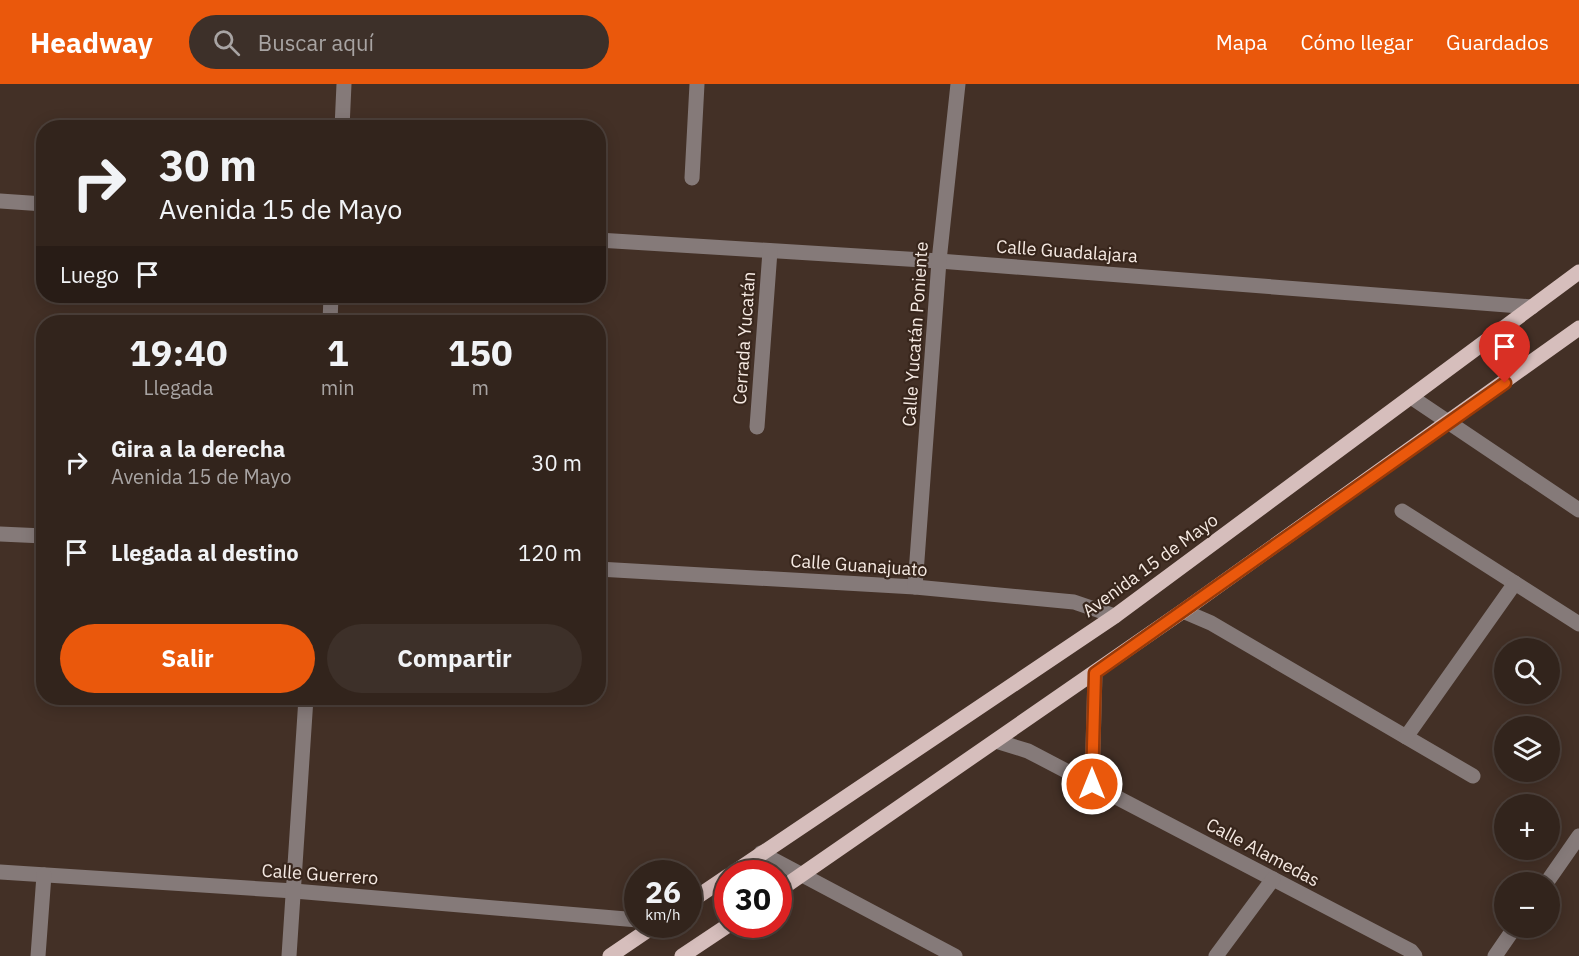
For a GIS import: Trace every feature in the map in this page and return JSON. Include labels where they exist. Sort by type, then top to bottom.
[{"type":"main road","name":"Avenida 15 de Mayo","points":[[752,860],[1115,616],[1579,272]]},
{"type":"main road","points":[[792,882],[1095,673],[1449,424],[1579,328]]},
{"type":"main road","points":[[682,956],[714,935]]},
{"type":"main road","points":[[610,956],[636,938]]},
{"type":"street","points":[[342,120],[344,84]]},
{"type":"street","points":[[692,178],[698,84]]},
{"type":"street","name":"Calle Yucatán Poniente","points":[[915,587],[939,261],[958,84]]},
{"type":"street","points":[[0,201],[36,203]]},
{"type":"street","name":"Calle Guadalajara","points":[[606,241],[939,261],[1533,307]]},
{"type":"street","name":"Cerrada Yucatán","points":[[757,427],[770,252]]},
{"type":"street","points":[[1411,397],[1579,510]]},
{"type":"street","points":[[1402,511],[1579,624]]},
{"type":"street","points":[[0,534],[36,536]]},
{"type":"street","name":"Calle Guanajuato","points":[[606,569],[915,587],[1074,602],[1115,616]]},
{"type":"street","points":[[1406,737],[1515,583]]},
{"type":"street","points":[[1183,611],[1211,623],[1473,776]]},
{"type":"street","points":[[1092,784],[1095,673]]},
{"type":"street","points":[[289,956],[306,705]]},
{"type":"street","name":"Calle Alamedas","points":[[996,741],[1028,751],[1411,951],[1415,956]]},
{"type":"street","points":[[1554,872],[1579,836]]},
{"type":"street","points":[[761,854],[804,874],[955,956]]},
{"type":"street","name":"Calle Guerrero","points":[[0,872],[294,891],[624,919]]},
{"type":"street","points":[[38,956],[44,875]]},
{"type":"street","points":[[1216,956],[1273,879]]},
{"type":"street","points":[[1495,956],[1507,938]]},
{"type":"route","points":[[1092,784],[1092,705],[1095,673],[1505,383]]}]
